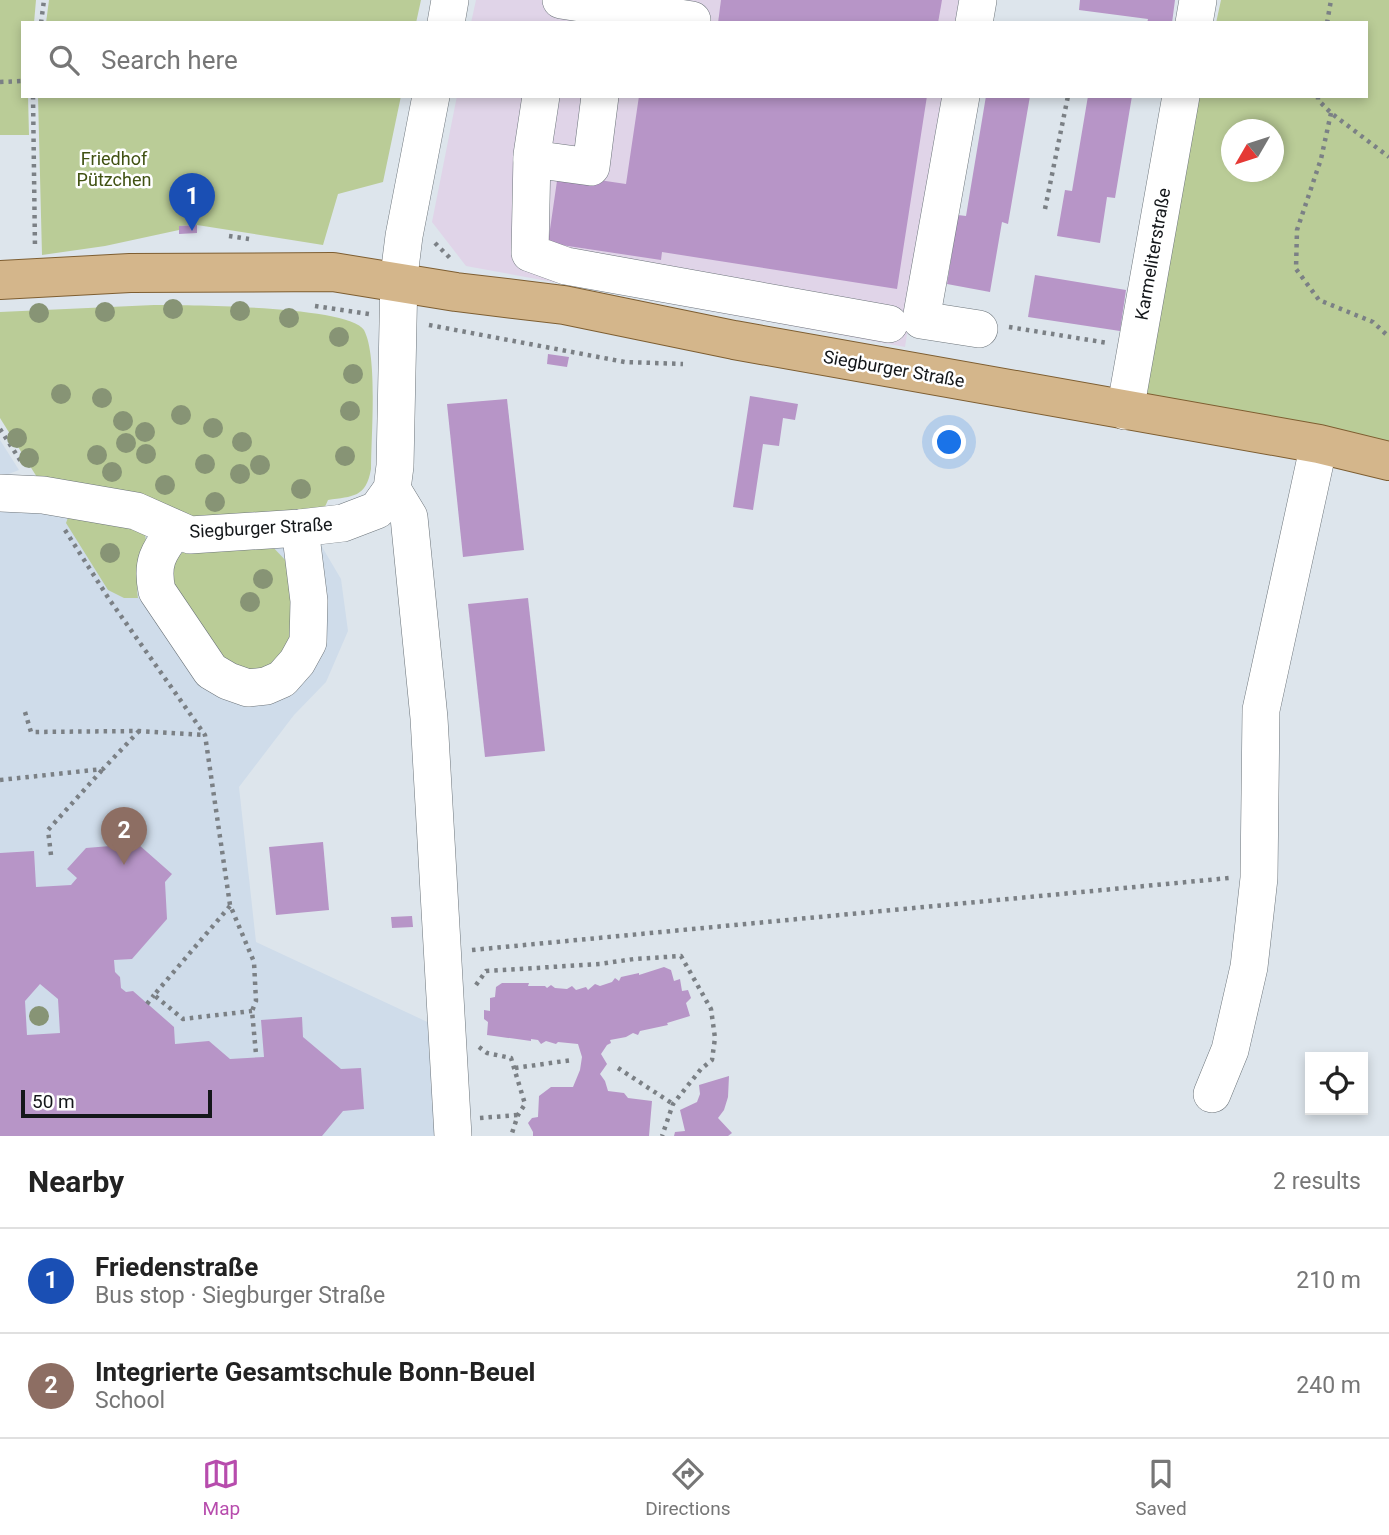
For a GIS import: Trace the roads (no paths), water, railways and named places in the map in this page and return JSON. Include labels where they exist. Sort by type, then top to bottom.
[{"type":"main road","name":"Siegburger Straße","points":[[18,279],[130,273],[333,272],[456,292],[564,305],[734,340],[1319,444],[1389,461]]},
{"type":"street","points":[[446,21],[450,0]]},
{"type":"street","points":[[551,21],[554,0]]},
{"type":"street","points":[[561,0],[611,15],[672,12]]},
{"type":"street","points":[[974,21],[978,0]]},
{"type":"street","points":[[1194,21],[1198,0]]},
{"type":"street","points":[[431,98],[404,236],[399,282],[395,466],[392,489],[409,517],[429,718],[453,1136]]},
{"type":"street","points":[[541,98],[532,159],[530,253],[566,267],[889,324]]},
{"type":"street","points":[[532,159],[591,167],[600,98]]},
{"type":"street","points":[[961,98],[921,320],[979,329]]},
{"type":"street","name":"Karmeliterstraße","points":[[1125,411],[1181,98]]},
{"type":"street","points":[[1212,1094],[1230,1050],[1249,967],[1259,877],[1261,710],[1319,444]]},
{"type":"street","name":"Siegburger Straße","points":[[0,493],[43,495],[136,511],[190,535],[343,523],[377,510],[392,489]]},
{"type":"street","points":[[175,530],[155,563],[157,591],[211,671],[248,688],[266,686],[282,679],[297,662],[308,642],[309,601],[300,528]]},
{"type":"place","name":"Friedenstraße","points":[[192,231]]},
{"type":"place","name":"Integrierte Gesamtschule Bonn-Beuel","points":[[124,865]]},
{"type":"park label","name":"Friedhof Pützchen","points":[[114,169]]}]
